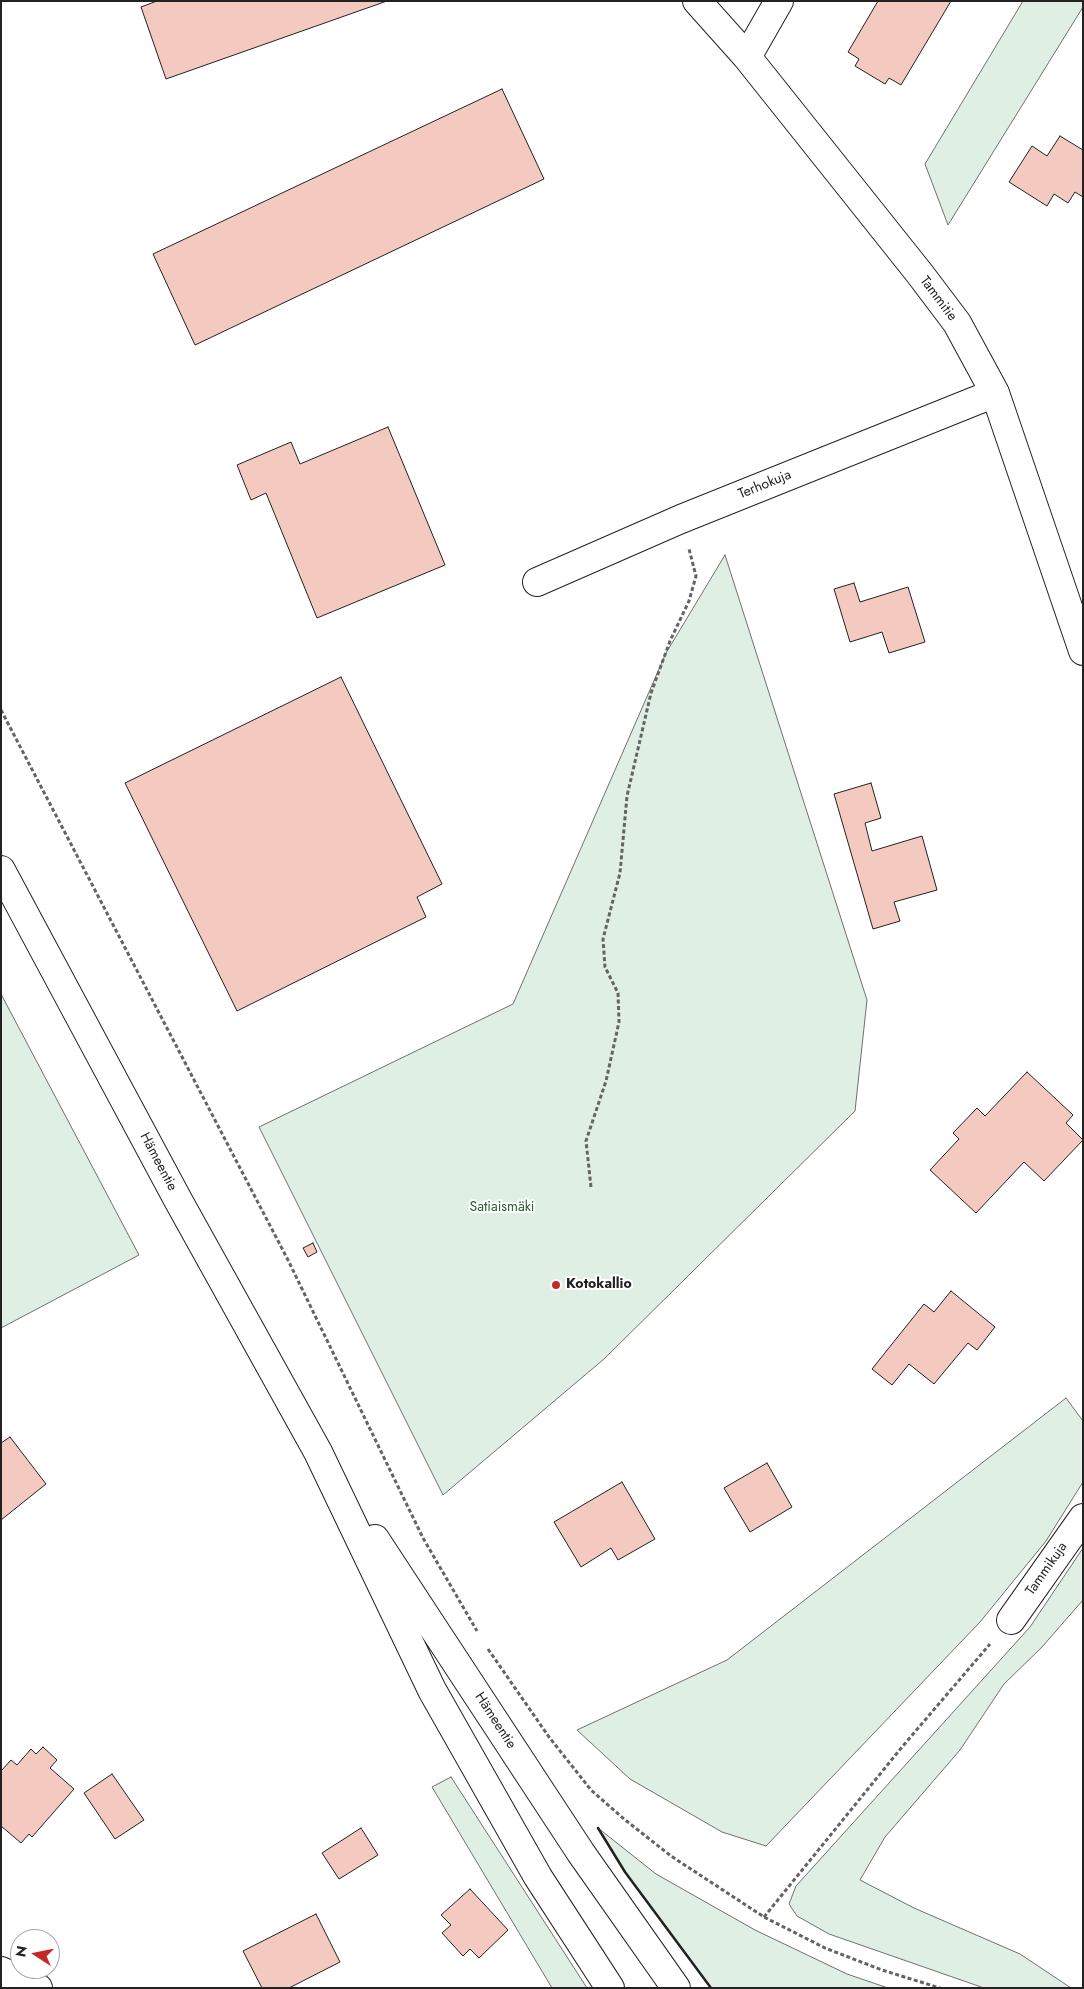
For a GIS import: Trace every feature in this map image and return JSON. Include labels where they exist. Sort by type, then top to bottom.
[{"type":"main road","name":"Tammitie","points":[[697,1],[747,57],[910,261],[957,324],[995,393],[1083,651]]},
{"type":"main road","points":[[747,57],[779,1]]},
{"type":"main road","name":"Terhokuja","points":[[537,582],[681,519],[995,393]]},
{"type":"main road","name":"Hämeentie","points":[[1,870],[183,1209],[318,1452],[432,1690],[538,1877],[610,1988]]},
{"type":"main road","name":"Hämeentie","points":[[318,1452],[582,1853],[676,1988]]},
{"type":"main road","name":"Tammikuja","points":[[1011,1620],[1083,1518]]},
{"type":"main road","points":[[1,1971],[38,1988]]},
{"type":"path","points":[[591,1187],[586,1141],[606,1080],[619,1022],[618,993],[605,967],[603,939],[620,873],[627,796],[651,693],[670,641],[689,601],[696,576],[681,519]]},
{"type":"path","points":[[1,710],[288,1260],[423,1538],[478,1634]]},
{"type":"path","points":[[764,1917],[902,1747],[1011,1620]]},
{"type":"path","points":[[484,1642],[549,1737],[592,1790],[624,1819],[671,1856],[764,1917],[825,1948],[882,1970],[940,1988]]},
{"type":"green space","points":[[1023,1],[1083,1],[1083,7],[948,225],[925,164]]},
{"type":"green space","name":"Satiaismäki","points":[[725,555],[867,1000],[855,1111],[604,1359],[443,1495],[259,1127],[513,1004],[666,653]]},
{"type":"green space","points":[[1,994],[139,1255],[1,1328]]},
{"type":"green space","points":[[1066,1398],[1083,1421],[1083,1482],[1046,1541],[980,1622],[766,1846],[722,1832],[630,1779],[577,1730],[727,1660]]},
{"type":"green space","points":[[1083,1548],[1083,1600],[1042,1647],[1004,1684],[960,1750],[885,1837],[860,1880],[914,1908],[1020,1954],[1071,1988],[984,1988],[829,1934],[797,1916],[789,1904],[796,1886],[1030,1627]]},
{"type":"green space","points":[[451,1777],[587,1988],[552,1988],[432,1787]]},
{"type":"green space","points":[[598,1828],[656,1874],[755,1930],[847,1974],[888,1988],[711,1988],[625,1872]]},
{"type":"building","points":[[157,1],[387,1],[166,79],[141,7]]},
{"type":"building","points":[[878,1],[951,1],[901,85],[889,78],[885,84],[855,66],[859,59],[848,52]]},
{"type":"building","points":[[502,89],[544,179],[195,345],[153,254]]},
{"type":"building","points":[[1060,136],[1083,150],[1083,197],[1075,192],[1068,203],[1054,194],[1047,206],[1009,182],[1032,146],[1047,156]]},
{"type":"building","points":[[388,427],[445,565],[317,618],[266,493],[251,500],[237,465],[291,442],[300,464]]},
{"type":"building","points":[[854,583],[860,602],[908,587],[925,642],[889,653],[882,632],[850,642],[834,589]]},
{"type":"building","points":[[341,677],[442,884],[417,897],[426,917],[237,1011],[125,783]]},
{"type":"building","points":[[871,783],[881,818],[865,823],[872,851],[922,836],[937,890],[894,902],[900,921],[873,929],[834,794]]},
{"type":"building","points":[[1027,1072],[1073,1115],[1066,1123],[1083,1140],[1044,1181],[1024,1162],[976,1213],[930,1170],[959,1139],[953,1133],[977,1108],[985,1116]]},
{"type":"building","points":[[313,1243],[317,1252],[308,1257],[303,1248]]},
{"type":"building","points":[[951,1291],[995,1327],[977,1350],[968,1343],[934,1384],[909,1364],[892,1385],[872,1369],[924,1304],[934,1312]]},
{"type":"building","points":[[10,1437],[46,1484],[1,1520],[1,1443]]},
{"type":"building","points":[[767,1463],[792,1507],[750,1532],[724,1488]]},
{"type":"building","points":[[622,1482],[655,1539],[618,1560],[611,1548],[581,1567],[554,1522]]},
{"type":"building","points":[[43,1747],[57,1760],[50,1768],[74,1789],[32,1837],[29,1834],[21,1843],[1,1826],[1,1771],[11,1760],[17,1765],[31,1749],[36,1754]]},
{"type":"building","points":[[112,1774],[144,1820],[115,1839],[84,1793]]},
{"type":"building","points":[[361,1828],[378,1855],[339,1879],[322,1853]]},
{"type":"building","points":[[470,1889],[508,1930],[479,1958],[470,1949],[463,1956],[442,1933],[451,1925],[441,1915]]},
{"type":"building","points":[[316,1914],[340,1962],[289,1988],[262,1988],[243,1951]]},
{"type":"wall","points":[[598,1828],[625,1872],[711,1988]]},
{"type":"place","name":"Kotokallio","points":[[556,1285]]}]
